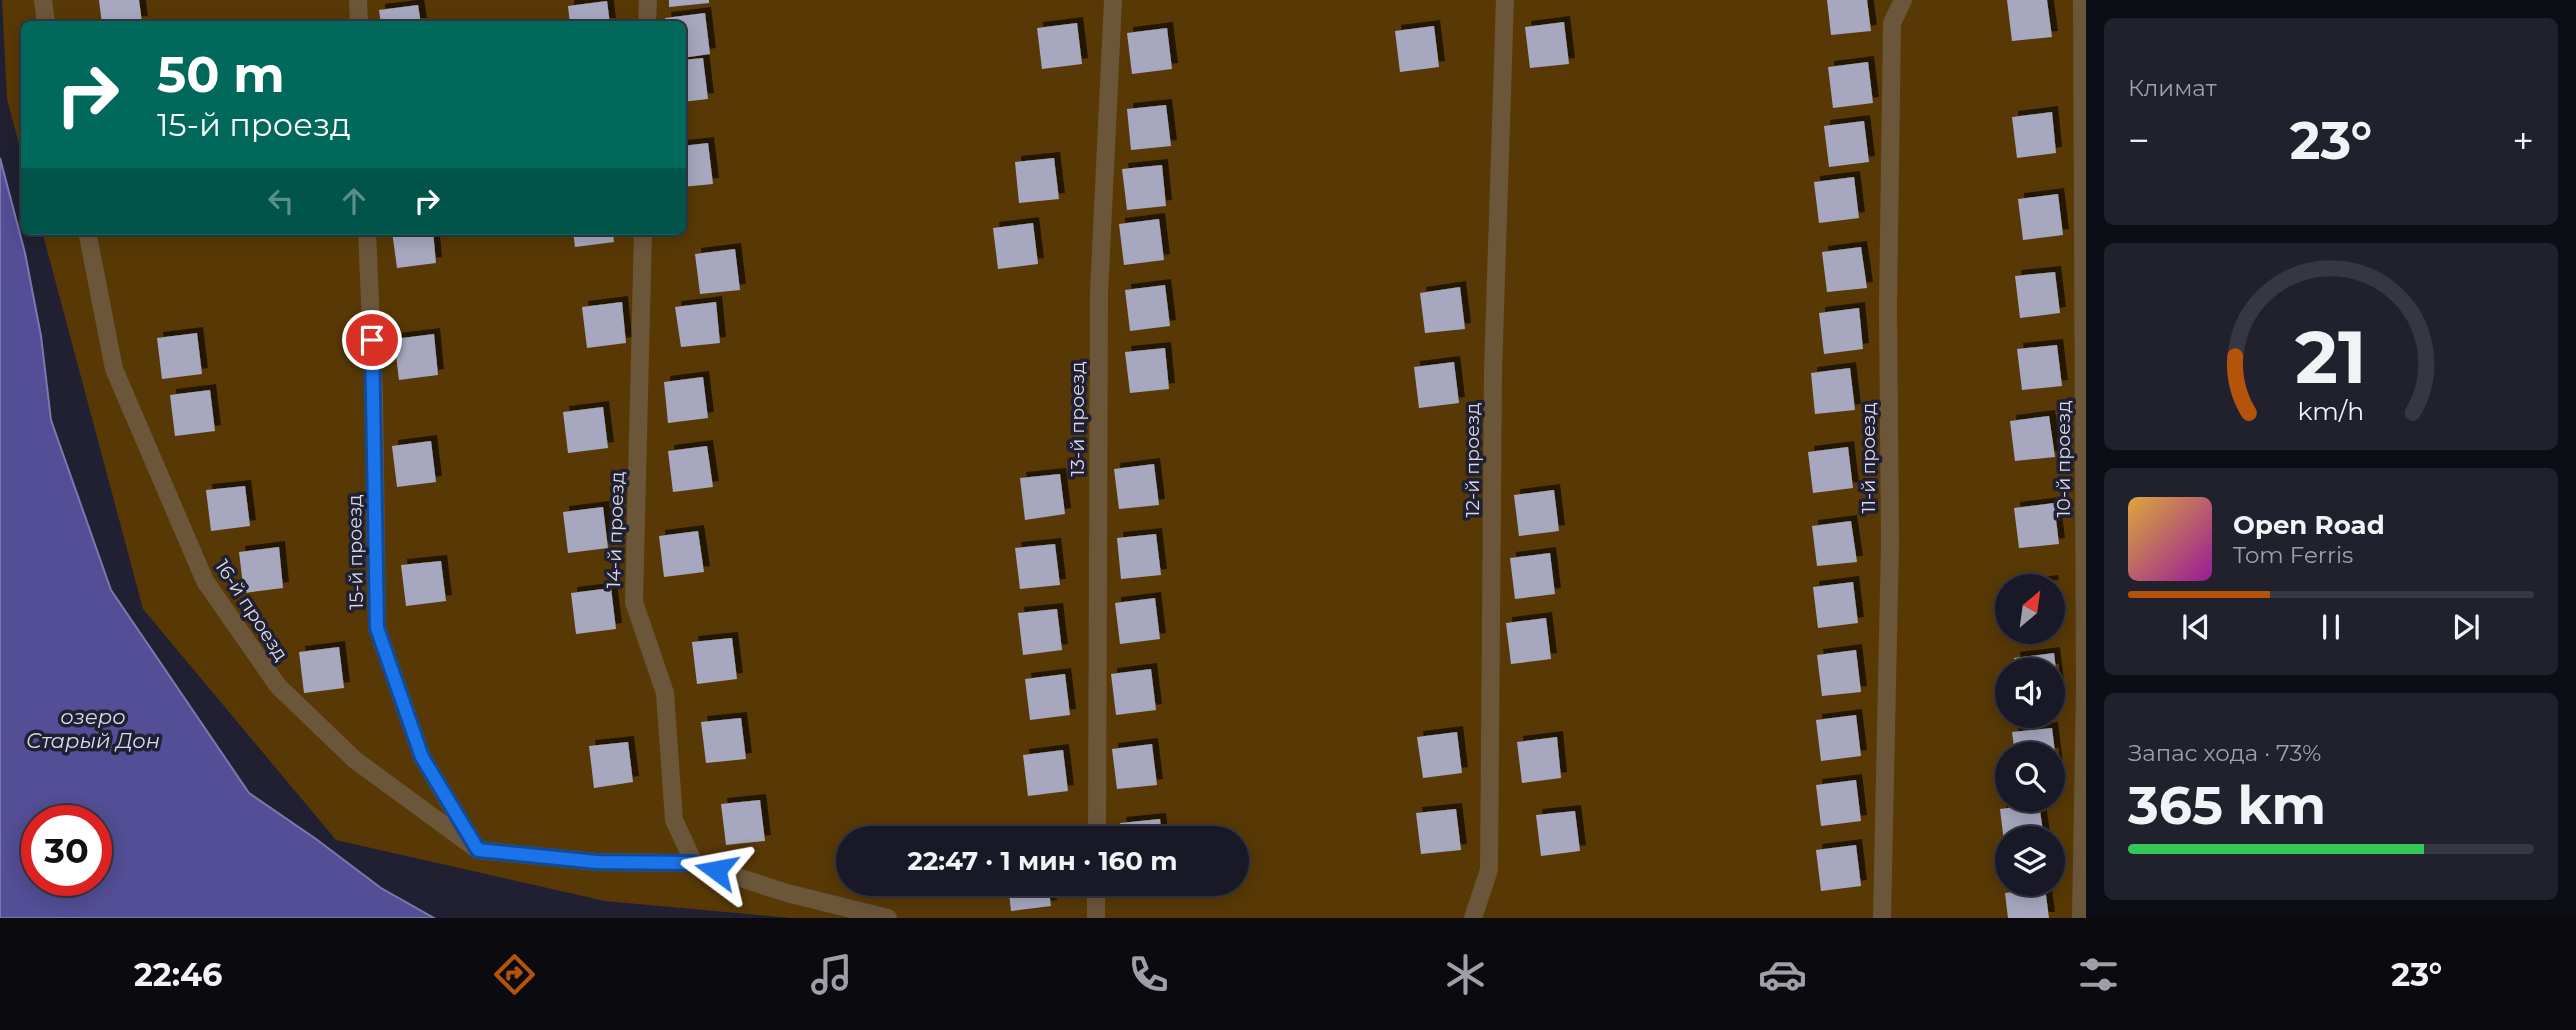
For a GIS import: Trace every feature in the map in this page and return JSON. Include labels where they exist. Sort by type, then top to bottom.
[{"type":"street","points":[[43,0],[46,21]]},
{"type":"street","points":[[358,0],[359,21]]},
{"type":"street","points":[[647,21],[648,0]]},
{"type":"street","name":"13-й проезд","points":[[1097,826],[1099,293],[1113,0]]},
{"type":"street","name":"12-й проезд","points":[[1473,918],[1489,870],[1493,371],[1505,0]]},
{"type":"street","name":"11-й проезд","points":[[1882,918],[1889,543],[1888,306],[1892,23],[1903,0]]},
{"type":"street","name":"10-й проезд","points":[[2081,918],[2085,690],[2082,0]]},
{"type":"street","name":"16-й проезд","points":[[88,235],[114,369],[205,582],[278,686],[355,760],[478,850]]},
{"type":"street","name":"15-й проезд","points":[[367,235],[374,395],[377,628],[422,757],[478,850]]},
{"type":"street","name":"14-й проезд","points":[[643,235],[634,602],[665,693],[674,820],[694,863]]},
{"type":"street","points":[[478,850],[597,862],[694,863],[787,893],[888,918]]},
{"type":"street","points":[[1096,896],[1096,918]]},
{"type":"shaded area","points":[[2,0],[2086,0],[2086,918],[791,918],[605,901],[336,840],[143,609],[43,235],[686,235],[686,21],[21,21],[21,152],[7,99]]},
{"type":"water","name":"озеро Старый Дон","points":[[0,158],[25,253],[41,336],[51,420],[111,590],[249,793],[381,888],[434,918],[0,918]]},
{"type":"building","points":[[99,0],[139,0],[142,21],[102,21]]},
{"type":"building","points":[[669,0],[709,0],[709,3],[669,7]]},
{"type":"building","points":[[1827,0],[1867,0],[1871,31],[1831,35]]},
{"type":"building","points":[[2007,0],[2047,0],[2052,37],[2012,41]]},
{"type":"building","points":[[607,1],[610,21],[570,21],[568,6]]},
{"type":"building","points":[[418,5],[421,21],[381,21],[379,10]]},
{"type":"building","points":[[705,13],[710,54],[686,57],[686,21],[666,21],[665,18]]},
{"type":"building","points":[[1564,22],[1569,64],[1530,68],[1525,27]]},
{"type":"building","points":[[1077,23],[1082,64],[1042,69],[1037,28]]},
{"type":"building","points":[[1434,26],[1439,67],[1400,72],[1395,31]]},
{"type":"building","points":[[1167,28],[1172,69],[1132,74],[1127,33]]},
{"type":"building","points":[[703,58],[708,99],[686,102],[686,60]]},
{"type":"building","points":[[1868,62],[1873,103],[1833,108],[1828,67]]},
{"type":"building","points":[[1166,105],[1171,146],[1131,150],[1127,109]]},
{"type":"building","points":[[2052,112],[2056,153],[2017,158],[2012,117]]},
{"type":"building","points":[[1864,121],[1869,162],[1829,167],[1824,126]]},
{"type":"building","points":[[708,143],[713,184],[686,187],[686,146]]},
{"type":"building","points":[[1054,158],[1059,199],[1019,203],[1015,162]]},
{"type":"building","points":[[1162,165],[1166,206],[1127,210],[1122,169]]},
{"type":"building","points":[[1854,177],[1859,218],[1819,223],[1814,182]]},
{"type":"building","points":[[2058,194],[2063,235],[2023,240],[2018,199]]},
{"type":"building","points":[[1159,219],[1164,260],[1124,265],[1119,224]]},
{"type":"building","points":[[1033,223],[1038,264],[998,269],[993,228]]},
{"type":"building","points":[[393,235],[433,235],[436,263],[397,268]]},
{"type":"building","points":[[574,235],[613,235],[614,242],[575,247]]},
{"type":"building","points":[[1861,247],[1867,288],[1827,292],[1822,252]]},
{"type":"building","points":[[735,249],[740,290],[700,294],[695,254]]},
{"type":"building","points":[[2055,272],[2060,313],[2020,318],[2015,276]]},
{"type":"building","points":[[1165,285],[1170,326],[1130,331],[1125,290]]},
{"type":"building","points":[[1460,287],[1465,329],[1425,333],[1420,293]]},
{"type":"building","points":[[622,302],[626,343],[587,348],[582,307]]},
{"type":"building","points":[[716,302],[720,343],[681,347],[675,307]]},
{"type":"building","points":[[1859,308],[1863,349],[1824,354],[1819,313]]},
{"type":"building","points":[[197,333],[202,374],[162,379],[157,338]]},
{"type":"building","points":[[434,334],[438,375],[399,380],[394,339]]},
{"type":"building","points":[[2057,345],[2062,386],[2022,390],[2017,349]]},
{"type":"building","points":[[1165,348],[1169,389],[1130,393],[1125,352]]},
{"type":"building","points":[[1454,362],[1459,403],[1419,408],[1414,367]]},
{"type":"building","points":[[1850,368],[1855,410],[1815,414],[1811,373]]},
{"type":"building","points":[[703,377],[708,418],[668,423],[664,382]]},
{"type":"building","points":[[210,390],[215,431],[175,436],[170,395]]},
{"type":"building","points":[[603,407],[608,448],[568,453],[563,412]]},
{"type":"building","points":[[2049,416],[2055,457],[2015,461],[2010,421]]},
{"type":"building","points":[[431,441],[436,482],[397,487],[392,446]]},
{"type":"building","points":[[707,446],[713,487],[673,492],[668,451]]},
{"type":"building","points":[[1848,447],[1853,488],[1813,493],[1808,452]]},
{"type":"building","points":[[1154,464],[1159,505],[1119,509],[1114,469]]},
{"type":"building","points":[[1060,474],[1065,514],[1025,520],[1020,478]]},
{"type":"building","points":[[245,486],[250,526],[211,531],[206,490]]},
{"type":"building","points":[[1554,490],[1559,531],[1519,536],[1514,495]]},
{"type":"building","points":[[2054,503],[2059,544],[2019,548],[2014,508]]},
{"type":"building","points":[[603,507],[608,548],[568,553],[563,512]]},
{"type":"building","points":[[1851,521],[1857,562],[1817,566],[1812,526]]},
{"type":"building","points":[[698,531],[704,572],[664,577],[659,536]]},
{"type":"building","points":[[1156,534],[1161,575],[1121,579],[1117,538]]},
{"type":"building","points":[[1055,544],[1060,585],[1020,589],[1015,548]]},
{"type":"building","points":[[279,547],[283,588],[244,593],[239,552]]},
{"type":"building","points":[[1550,553],[1555,594],[1515,599],[1510,558]]},
{"type":"building","points":[[441,561],[446,601],[406,606],[401,565]]},
{"type":"building","points":[[1853,582],[1858,623],[1818,628],[1813,587]]},
{"type":"building","points":[[611,588],[616,629],[576,634],[571,593]]},
{"type":"building","points":[[1155,598],[1160,639],[1120,644],[1115,603]]},
{"type":"building","points":[[1057,609],[1062,650],[1023,655],[1018,613]]},
{"type":"building","points":[[1546,618],[1551,659],[1511,664],[1506,623]]},
{"type":"building","points":[[732,638],[737,679],[697,684],[692,642]]},
{"type":"building","points":[[339,647],[344,688],[304,693],[299,652]]},
{"type":"building","points":[[1856,650],[1861,692],[1822,696],[1817,655]]},
{"type":"building","points":[[2054,653],[2055,658],[2014,658]]},
{"type":"building","points":[[1151,669],[1156,710],[1116,715],[1111,674]]},
{"type":"building","points":[[1065,674],[1070,715],[1030,720],[1025,679]]},
{"type":"building","points":[[1856,715],[1861,756],[1821,761],[1816,720]]},
{"type":"building","points":[[741,718],[746,759],[706,763],[701,722]]},
{"type":"building","points":[[2052,728],[2054,742],[2013,742],[2012,732]]},
{"type":"building","points":[[1457,732],[1462,773],[1423,778],[1417,737]]},
{"type":"building","points":[[1557,737],[1561,778],[1522,783],[1517,742]]},
{"type":"building","points":[[628,742],[633,782],[594,788],[589,746]]},
{"type":"building","points":[[1152,744],[1157,785],[1117,789],[1112,749]]},
{"type":"building","points":[[1063,750],[1068,791],[1028,796],[1023,755]]},
{"type":"building","points":[[1856,780],[1861,821],[1821,826],[1816,785]]},
{"type":"building","points":[[760,800],[765,841],[726,845],[721,804]]},
{"type":"building","points":[[1456,809],[1461,850],[1421,854],[1416,813]]},
{"type":"building","points":[[1575,811],[1580,851],[1541,856],[1536,815]]},
{"type":"building","points":[[2000,812],[2040,812],[2042,826],[2002,826]]},
{"type":"building","points":[[1160,819],[1161,826],[1120,826],[1120,823]]},
{"type":"building","points":[[1856,845],[1861,886],[1821,891],[1816,850]]},
{"type":"building","points":[[1009,896],[1050,896],[1051,906],[1011,911]]},
{"type":"building","points":[[2005,896],[2046,896],[2049,918],[2008,918]]},
{"type":"route","points":[[372,340],[377,628],[422,757],[478,850],[597,862],[694,863],[716,870]]}]
